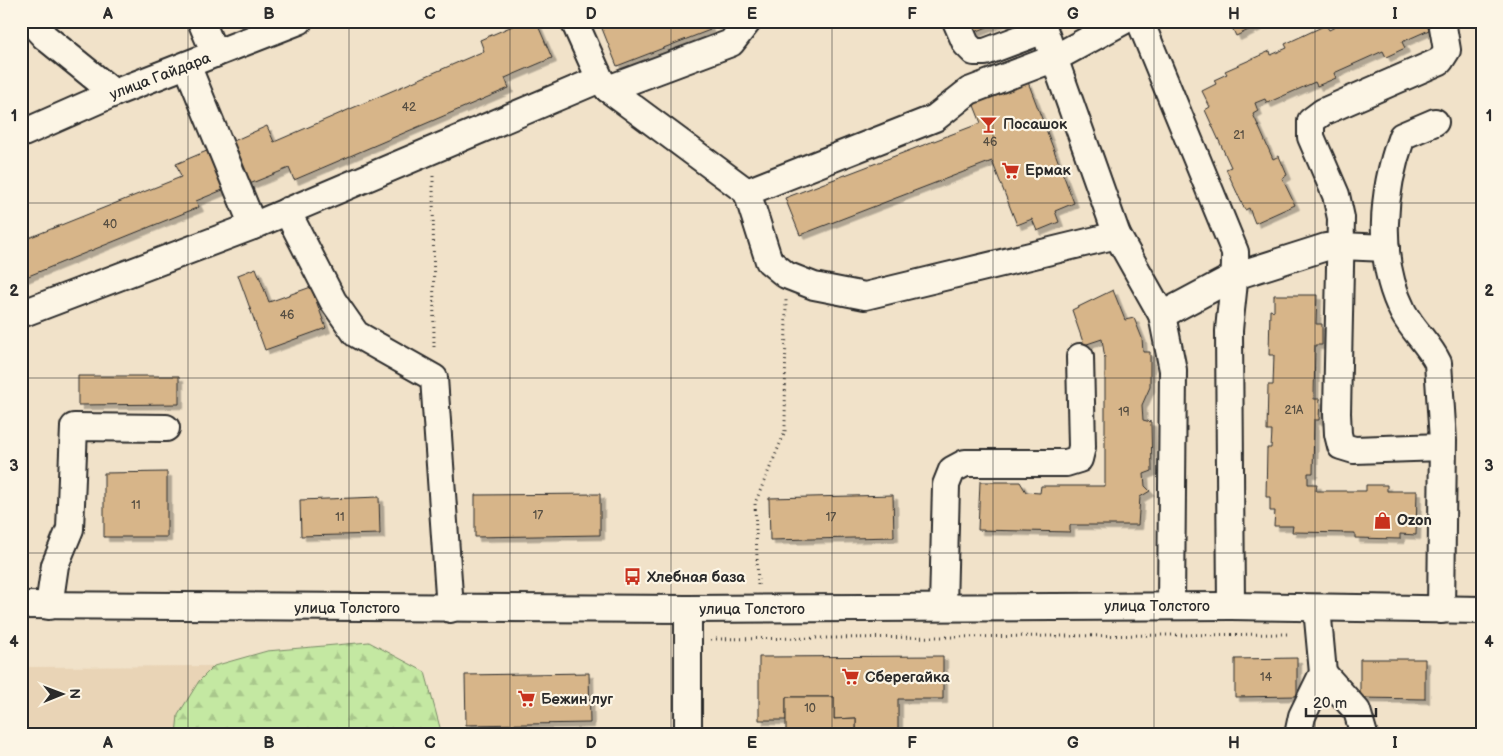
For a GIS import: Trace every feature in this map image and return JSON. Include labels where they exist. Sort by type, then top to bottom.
[{"type":"street","points":[[30,21],[44,37],[114,93]]},
{"type":"street","points":[[201,21],[215,54]]},
{"type":"street","points":[[574,21],[604,84],[747,192],[770,261],[786,275],[814,286],[865,296],[1117,235]]},
{"type":"street","points":[[21,314],[253,226],[433,150],[604,84],[731,43],[748,21]]},
{"type":"street","points":[[956,21],[966,44],[974,52],[985,52],[1043,26],[1117,235],[1162,315],[1173,370],[1171,606]]},
{"type":"street","points":[[747,192],[935,118],[969,91],[1055,58],[1123,21]]},
{"type":"street","points":[[1140,21],[1235,252],[1235,276],[1231,297],[1229,330],[1231,606]]},
{"type":"street","points":[[1442,21],[1446,50],[1440,61],[1323,112],[1311,121],[1311,137],[1338,203],[1342,218],[1337,413],[1338,434],[1341,446],[1354,450],[1442,447]]},
{"type":"street","name":"улица Гайдара","points":[[21,134],[114,93],[296,22]]},
{"type":"street","points":[[188,65],[253,226]]},
{"type":"street","points":[[1435,122],[1402,136],[1394,158],[1386,203],[1386,248],[1394,291],[1404,314],[1415,331],[1434,353],[1438,363],[1442,447],[1441,610]]},
{"type":"street","points":[[287,211],[333,301],[356,334],[434,378],[450,609]]},
{"type":"street","points":[[1162,315],[1235,276],[1326,247],[1386,248]]},
{"type":"street","points":[[944,607],[946,485],[952,470],[964,463],[1066,464],[1079,459],[1082,447],[1080,357]]},
{"type":"street","points":[[49,606],[55,565],[70,529],[74,427],[166,428]]},
{"type":"street","name":"улица Толстого","points":[[21,605],[688,610],[1231,606],[1482,610]]},
{"type":"street","points":[[1298,735],[1302,716],[1323,673],[1317,608]]},
{"type":"street","points":[[688,610],[688,735]]},
{"type":"street","points":[[1323,673],[1357,711],[1364,735]]},
{"type":"path","points":[[433,150],[434,378]]},
{"type":"path","points":[[758,609],[755,502],[785,432],[786,275]]},
{"type":"path","points":[[688,639],[1320,634]]},
{"type":"shaded area","points":[[214,666],[219,735],[21,735],[21,667]]},
{"type":"green space","points":[[369,642],[425,672],[442,735],[176,735],[178,715],[199,681],[214,666],[267,651]]},
{"type":"building","points":[[524,21],[536,21],[552,58],[505,78],[509,88],[294,180],[289,168],[247,185],[229,143],[267,126],[274,142],[484,51],[480,40]]},
{"type":"building","points":[[599,21],[707,21],[710,30],[617,66]]},
{"type":"building","points":[[970,21],[1002,21],[975,32]]},
{"type":"building","points":[[1229,21],[1259,21],[1261,24],[1236,36]]},
{"type":"building","points":[[1347,21],[1425,21],[1429,30],[1402,42],[1405,48],[1386,57],[1383,51],[1334,73],[1336,78],[1317,86],[1315,82],[1267,103],[1265,99],[1255,103],[1258,111],[1253,114],[1273,159],[1279,156],[1287,175],[1282,178],[1295,205],[1255,223],[1249,208],[1245,210],[1226,169],[1231,167],[1205,110],[1210,107],[1202,91],[1216,84],[1214,80],[1227,74],[1225,71],[1270,51],[1271,55],[1287,48],[1285,44],[1326,25],[1329,30]]},
{"type":"building","points":[[1028,82],[1074,203],[1055,211],[1059,222],[1037,231],[1032,219],[1017,225],[992,161],[800,235],[785,198],[981,123],[973,103]]},
{"type":"building","points":[[209,150],[225,189],[196,201],[199,207],[21,279],[21,241],[181,177],[176,164]]},
{"type":"building","points":[[256,268],[269,302],[311,287],[326,328],[265,350],[238,275]]},
{"type":"building","points":[[1113,290],[1125,320],[1134,318],[1142,338],[1143,352],[1150,352],[1150,387],[1142,405],[1143,420],[1151,422],[1152,471],[1144,474],[1145,486],[1150,491],[1140,497],[1138,525],[1070,525],[1070,532],[978,530],[980,482],[1020,482],[1026,492],[1040,493],[1041,486],[1105,486],[1105,359],[1102,339],[1084,345],[1072,310]]},
{"type":"building","points":[[1274,295],[1317,295],[1316,324],[1322,324],[1322,345],[1315,345],[1314,399],[1320,399],[1319,420],[1314,420],[1313,473],[1308,473],[1308,484],[1317,484],[1316,491],[1366,491],[1366,485],[1387,485],[1387,491],[1417,491],[1416,535],[1400,534],[1400,539],[1355,538],[1355,533],[1292,532],[1293,526],[1274,526],[1275,511],[1270,511],[1270,497],[1266,497],[1267,448],[1271,448],[1272,431],[1267,431],[1268,385],[1273,385],[1274,355],[1269,355],[1270,310],[1274,311]]},
{"type":"building","points":[[78,376],[179,376],[179,404],[78,405]]},
{"type":"building","points":[[167,472],[167,537],[104,537],[104,473]]},
{"type":"building","points":[[600,494],[600,535],[475,537],[475,495]]},
{"type":"building","points":[[893,495],[894,537],[770,540],[769,498]]},
{"type":"building","points":[[379,497],[380,534],[301,536],[300,500]]},
{"type":"building","name":"Сберегайка","points":[[943,656],[943,699],[898,699],[898,735],[856,735],[856,718],[834,719],[834,697],[786,697],[786,720],[759,720],[759,657]]},
{"type":"building","points":[[1297,658],[1297,696],[1235,697],[1235,659]]},
{"type":"building","points":[[1360,659],[1425,659],[1425,699],[1360,698]]},
{"type":"building","name":"Бежин луг","points":[[589,673],[590,723],[466,725],[465,675]]},
{"type":"building","points":[[786,697],[834,697],[834,719],[856,718],[856,735],[786,735]]},
{"type":"place","name":"Посашок","points":[[989,124]]},
{"type":"place","name":"Ермак","points":[[1011,170]]},
{"type":"place","name":"Ozon","points":[[1383,520]]},
{"type":"place","name":"Хлебная база","points":[[633,577]]},
{"type":"place","name":"Сберегайка","points":[[851,677]]},
{"type":"place","name":"Бежин луг","points":[[527,699]]}]
